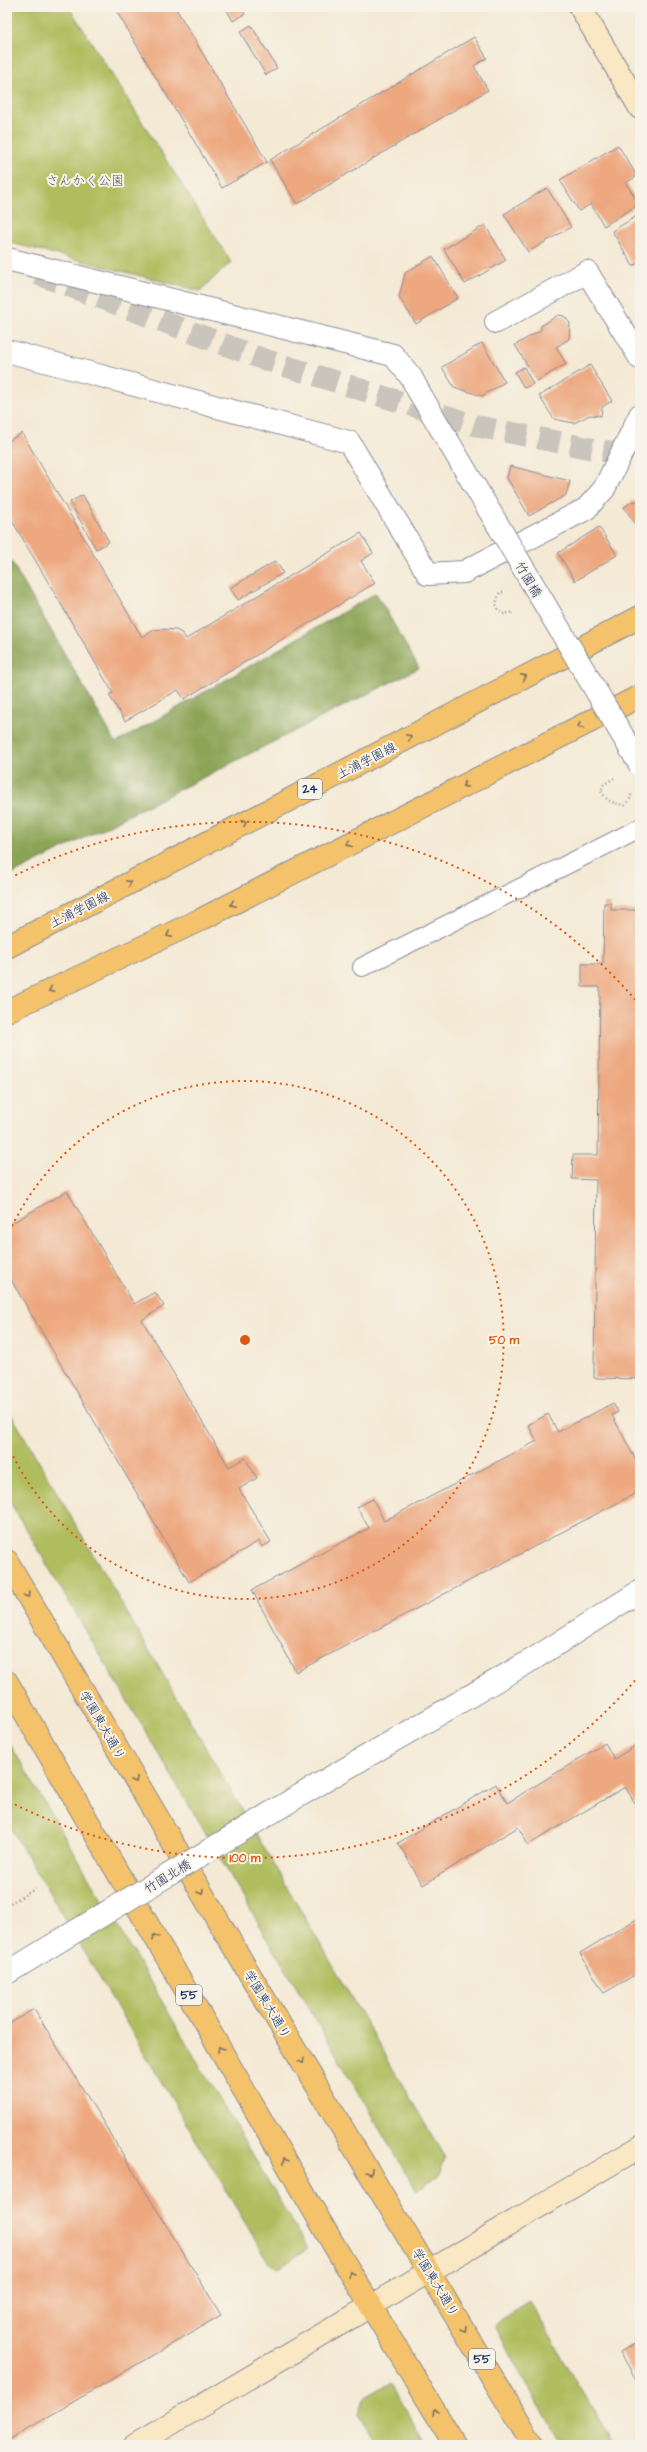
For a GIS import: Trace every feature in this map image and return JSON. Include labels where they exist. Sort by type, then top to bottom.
[{"type":"main road","name":"土浦学園線","points":[[7,947],[640,617]]},
{"type":"main road","points":[[7,1011],[204,918],[640,696]]},
{"type":"main road","name":"学園東大通り","points":[[7,1561],[246,1968],[533,2445]]},
{"type":"main road","name":"55","points":[[7,1682],[371,2307],[455,2445]]},
{"type":"street","points":[[580,7],[640,108]]},
{"type":"street","name":"竹園橋","points":[[7,259],[393,356],[411,377],[640,765]]},
{"type":"street","points":[[496,322],[587,272],[640,358]]},
{"type":"street","points":[[7,351],[349,442],[428,574],[464,572],[586,509],[604,489],[640,415]]},
{"type":"street","name":"竹園北橋","points":[[7,1973],[292,1800],[535,1658],[640,1591]]},
{"type":"street","points":[[135,2445],[640,2147]]},
{"type":"lane","points":[[362,966],[640,828]]},
{"type":"path","points":[[7,1905],[35,1889]]},
{"type":"green space","name":"さんかく公園","points":[[7,7],[69,7],[231,262],[200,291],[7,242]]},
{"type":"green space","points":[[7,554],[116,743],[376,593],[419,668],[7,877]]},
{"type":"green space","points":[[7,1407],[445,2158],[439,2175],[416,2190],[7,1497]]},
{"type":"green space","points":[[7,1739],[308,2249],[278,2268],[269,2263],[7,1822]]},
{"type":"green space","points":[[530,2302],[614,2445],[563,2445],[521,2375],[494,2324]]},
{"type":"green space","points":[[390,2383],[426,2445],[377,2445],[359,2414],[364,2398]]},
{"type":"building","points":[[114,7],[175,7],[267,162],[222,188]]},
{"type":"building","points":[[225,7],[240,7],[245,14],[233,21]]},
{"type":"building","points":[[251,25],[277,68],[266,75],[240,32]]},
{"type":"building","points":[[474,37],[487,58],[474,66],[488,90],[297,204],[270,160]]},
{"type":"building","points":[[618,145],[637,176],[626,183],[639,204],[604,226],[591,204],[579,211],[560,180]]},
{"type":"building","points":[[547,188],[571,227],[528,252],[504,214]]},
{"type":"building","points":[[640,214],[640,262],[633,266],[612,231]]},
{"type":"building","points":[[485,225],[506,260],[465,284],[444,249]]},
{"type":"building","points":[[433,256],[458,298],[416,324],[399,297],[405,273]]},
{"type":"building","points":[[558,315],[564,316],[570,323],[569,339],[556,347],[566,364],[537,381],[515,345],[541,330],[541,326]]},
{"type":"building","points":[[482,343],[505,382],[482,396],[454,387],[442,367]]},
{"type":"building","points":[[590,365],[612,401],[602,407],[601,416],[590,415],[574,423],[554,419],[539,396]]},
{"type":"building","points":[[524,367],[533,384],[524,388],[515,372]]},
{"type":"building","points":[[22,433],[142,637],[154,630],[162,629],[176,630],[183,634],[186,639],[361,533],[373,553],[361,561],[375,583],[184,699],[178,690],[125,721],[109,695],[113,693],[7,512],[7,442]]},
{"type":"building","points":[[510,466],[570,481],[566,495],[529,516],[507,478]]},
{"type":"building","points":[[83,495],[109,542],[96,549],[70,502]]},
{"type":"building","points":[[633,501],[640,502],[640,531],[624,507]]},
{"type":"building","points":[[599,527],[617,555],[575,581],[558,553]]},
{"type":"building","points":[[276,561],[283,573],[238,600],[230,588]]},
{"type":"building","points":[[604,903],[611,903],[611,910],[640,910],[640,1379],[594,1378],[596,1180],[572,1179],[573,1155],[598,1155],[600,987],[582,987],[582,964],[603,964]]},
{"type":"building","points":[[67,1191],[134,1304],[155,1292],[164,1306],[142,1320],[229,1467],[245,1458],[257,1478],[239,1489],[271,1542],[262,1547],[259,1541],[189,1582],[7,1273],[7,1226]]},
{"type":"building","points":[[613,1403],[618,1412],[612,1415],[640,1468],[640,1491],[296,1672],[252,1590],[369,1528],[357,1507],[373,1499],[384,1521],[537,1441],[528,1425],[548,1414],[558,1432]]},
{"type":"building","points":[[605,1743],[614,1759],[640,1743],[640,1800],[635,1803],[625,1787],[528,1845],[518,1827],[423,1885],[398,1843],[496,1784],[507,1803]]},
{"type":"building","points":[[640,1917],[640,1972],[604,1993],[580,1953]]},
{"type":"building","points":[[34,2009],[221,2315],[7,2441],[7,2025]]},
{"type":"building","points":[[640,2341],[640,2386],[620,2352]]},
{"type":"tunnel","points":[[37,274],[260,358],[481,427],[604,451],[640,455]]}]
